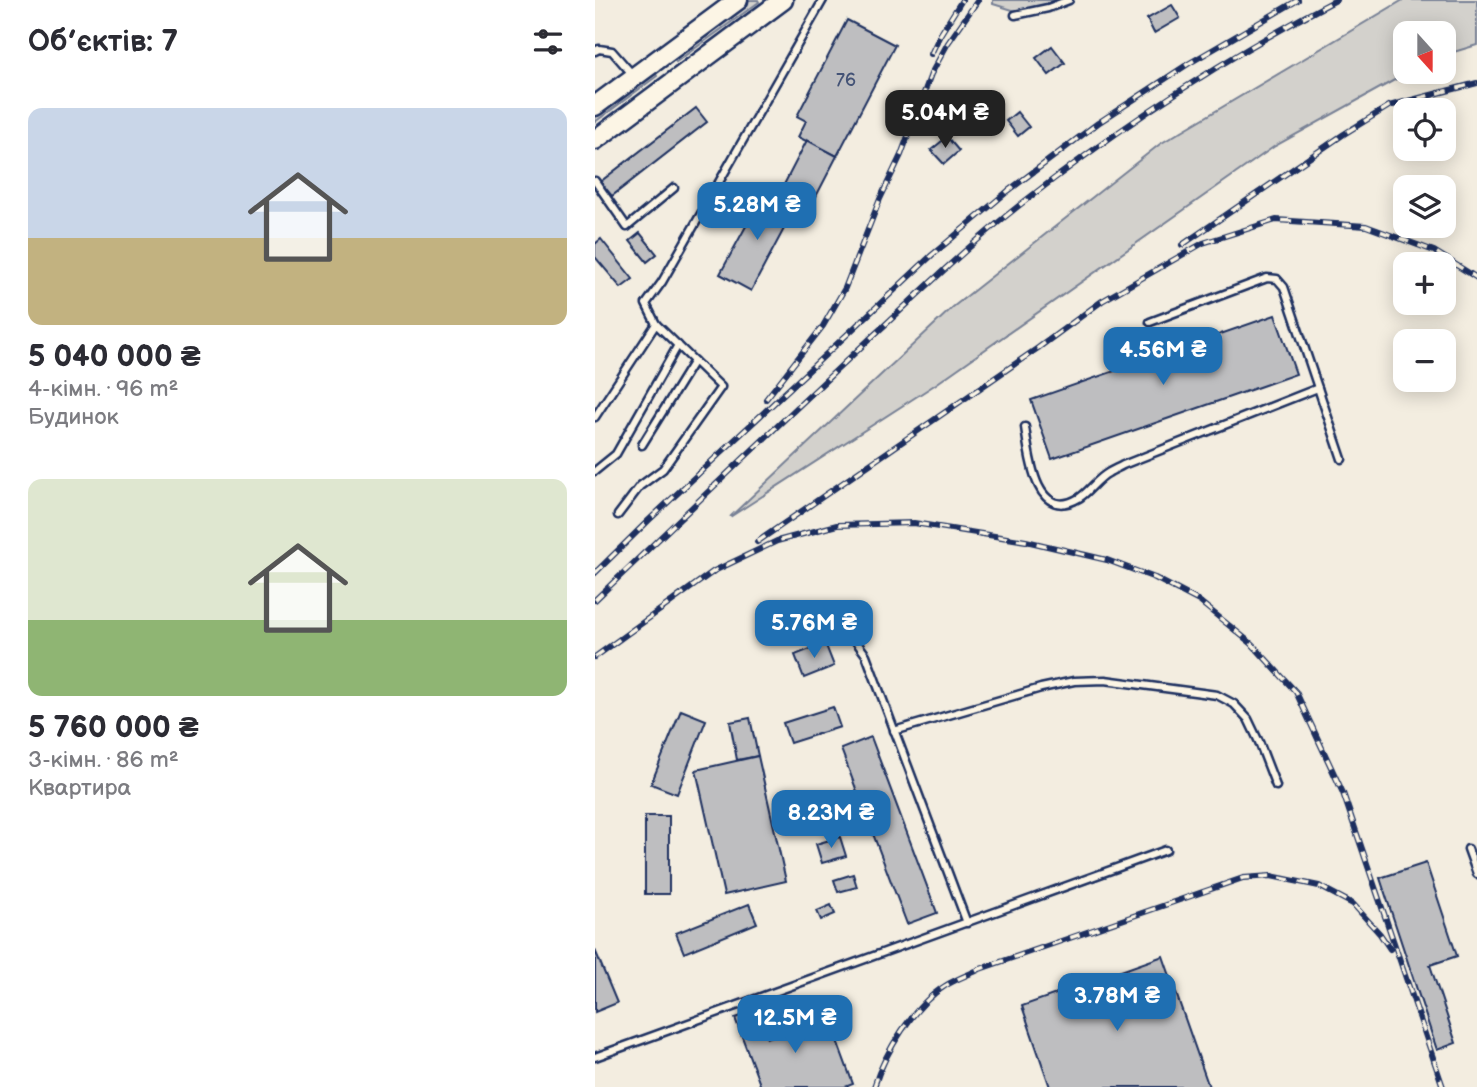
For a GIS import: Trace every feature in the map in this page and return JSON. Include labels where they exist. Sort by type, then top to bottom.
[{"type":"main road","points":[[595,106],[738,0]]},
{"type":"main road","points":[[595,140],[783,0]]},
{"type":"lane","points":[[618,515],[640,486],[663,469],[722,387],[656,324],[646,304],[662,282],[823,0]]},
{"type":"lane","points":[[1016,15],[1069,0]]},
{"type":"lane","points":[[595,51],[612,51],[634,76]]},
{"type":"lane","points":[[595,181],[627,227],[674,188]]},
{"type":"lane","points":[[1150,321],[1266,278],[1277,279],[1284,287],[1342,459]]},
{"type":"lane","points":[[595,417],[656,324]]},
{"type":"lane","points":[[595,471],[616,454],[678,345]]},
{"type":"lane","points":[[642,445],[694,360]]},
{"type":"lane","points":[[1025,428],[1032,470],[1040,489],[1052,501],[1068,503],[1082,496],[1107,473],[1123,465],[1318,388]]},
{"type":"lane","points":[[846,628],[866,655],[967,923]]},
{"type":"lane","points":[[894,731],[1074,681],[1105,680],[1217,695],[1234,704],[1248,719],[1276,786]]},
{"type":"lane","points":[[1468,849],[1477,874]]},
{"type":"lane","points":[[595,1057],[1166,850]]},
{"type":"shaded area","points":[[747,0],[759,2],[676,62],[671,55]]},
{"type":"shaded area","points":[[993,0],[1060,0],[1019,12],[993,4]]},
{"type":"shaded area","points":[[1403,0],[1477,0],[1477,45],[1456,51],[1456,21],[1393,21],[1393,81],[1275,146],[936,384],[730,517],[953,307],[1160,144]]},
{"type":"shaded area","points":[[653,69],[657,76],[595,122],[595,112]]},
{"type":"building","points":[[1172,5],[1180,18],[1154,33],[1147,19]]},
{"type":"building","points":[[847,20],[895,45],[837,156],[798,137],[806,121],[797,116]]},
{"type":"building","points":[[1052,46],[1065,63],[1049,75],[1036,58]]},
{"type":"building","points":[[696,108],[707,122],[612,196],[600,182]]},
{"type":"building","points":[[1017,112],[1029,127],[1018,136],[1006,121]]},
{"type":"building","points":[[947,137],[959,151],[944,164],[931,150]]},
{"type":"building","points":[[807,140],[837,156],[806,216],[776,200]]},
{"type":"building","points":[[764,193],[794,210],[751,291],[720,274]]},
{"type":"building","points":[[640,233],[657,254],[647,262],[630,241]]},
{"type":"building","points":[[601,239],[633,279],[621,288],[595,257],[595,244]]},
{"type":"building","points":[[1275,315],[1296,374],[1052,459],[1031,400]]},
{"type":"building","points":[[825,643],[834,666],[804,678],[795,655]]},
{"type":"building","points":[[833,707],[840,727],[790,743],[783,723]]},
{"type":"building","points":[[681,710],[706,720],[677,794],[651,784]]},
{"type":"building","points":[[750,718],[758,756],[737,760],[730,722]]},
{"type":"building","points":[[871,737],[937,913],[907,924],[841,749]]},
{"type":"building","points":[[758,756],[786,881],[724,895],[696,770]]},
{"type":"building","points":[[645,816],[669,816],[669,894],[645,894]]},
{"type":"building","points":[[840,837],[846,856],[822,863],[816,844]]},
{"type":"building","points":[[1426,863],[1457,956],[1430,965],[1456,1043],[1437,1050],[1380,878]]},
{"type":"building","points":[[853,874],[857,887],[838,892],[834,880]]},
{"type":"building","points":[[749,904],[757,923],[684,953],[676,933]]},
{"type":"building","points":[[831,905],[835,914],[821,920],[817,911]]},
{"type":"building","points":[[595,950],[617,1003],[595,1012]]},
{"type":"building","points":[[1163,956],[1209,1087],[1050,1087],[1022,1006]]},
{"type":"building","points":[[756,1011],[767,1038],[828,1016],[853,1084],[845,1087],[761,1087],[735,1018]]},
{"type":"railway","points":[[931,54],[962,0]]},
{"type":"railway","points":[[766,399],[823,326],[845,288],[880,199],[901,155],[931,74],[948,43],[978,0]]},
{"type":"railway","points":[[595,573],[932,255],[1008,191],[1098,123],[1188,64],[1298,0]]},
{"type":"railway","points":[[595,600],[875,334],[1002,219],[1058,175],[1174,94],[1254,45],[1336,0]]},
{"type":"railway","points":[[1182,245],[1389,106],[1477,83]]},
{"type":"railway","points":[[757,542],[1102,301],[1203,243],[1276,220],[1366,226],[1434,251],[1477,278]]},
{"type":"railway","points":[[595,657],[714,571],[777,541],[837,525],[914,523],[1026,541],[1107,560],[1155,578],[1199,601],[1252,644],[1296,692],[1343,793],[1443,1087]]},
{"type":"railway","points":[[874,1087],[885,1059],[902,1030],[933,994],[949,984],[980,969],[1243,878],[1271,876],[1319,886],[1353,904],[1390,949]]}]
